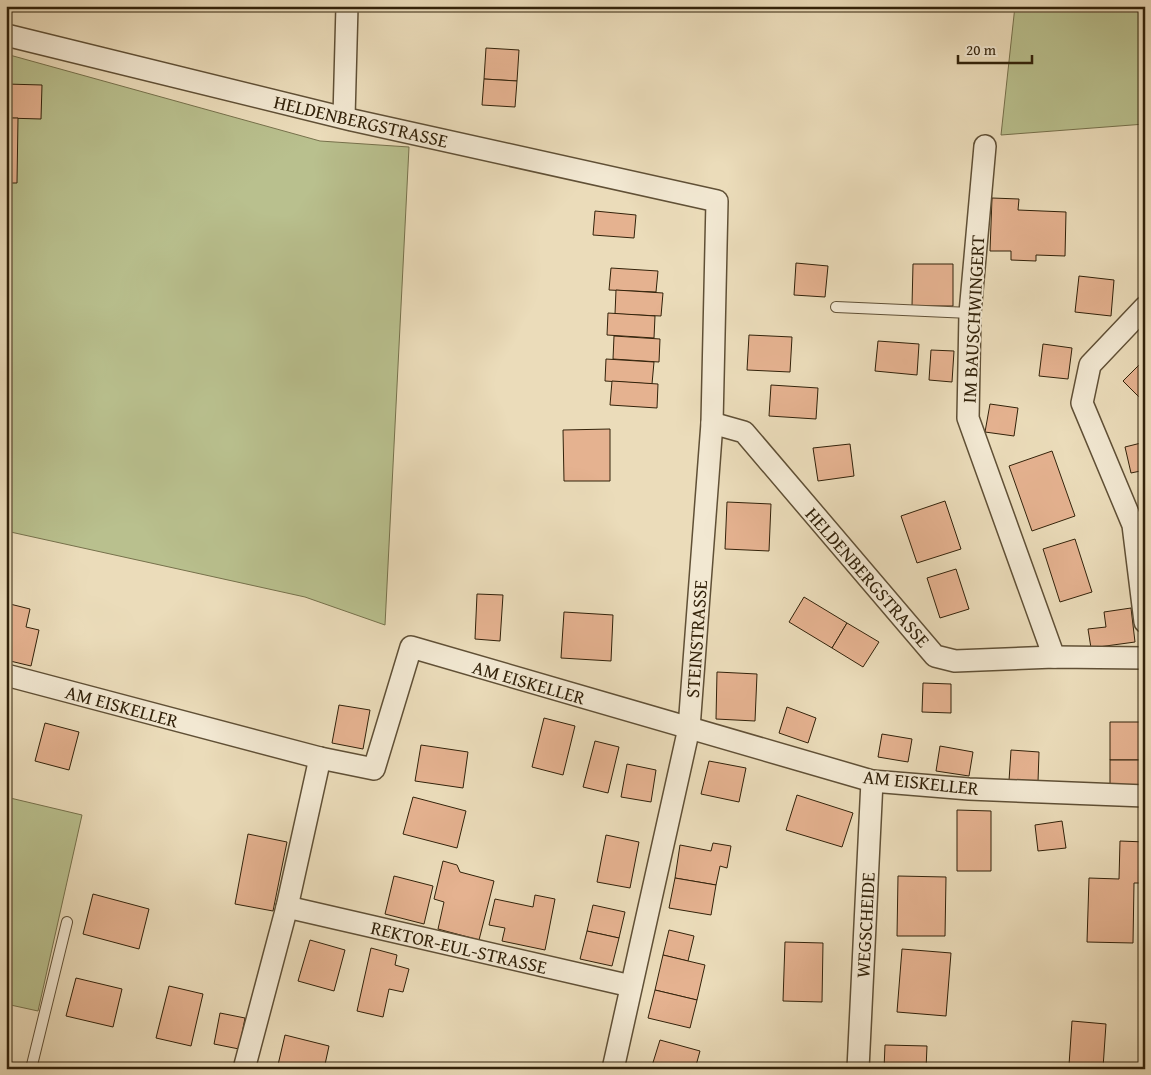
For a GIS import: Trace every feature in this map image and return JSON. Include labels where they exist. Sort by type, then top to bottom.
[{"type":"street","points":[[344,117],[347,6]]},
{"type":"street","name":"HELDENBERGSTRASSE","points":[[6,35],[344,117],[717,201]]},
{"type":"street","name":"IM BAUSCHWINGERT","points":[[985,146],[970,313],[968,418],[1054,657]]},
{"type":"street","name":"STEINSTRASSE","points":[[613,1069],[689,728],[712,422],[717,201]]},
{"type":"street","points":[[1145,307],[1090,365],[1082,403],[1133,525],[1145,622]]},
{"type":"street","name":"HELDENBERGSTRASSE","points":[[712,422],[744,432],[935,656],[955,661],[1054,657],[1145,658]]},
{"type":"street","name":"AM EISKELLER","points":[[6,675],[320,758],[374,769],[411,647],[872,781],[969,789],[1145,796]]},
{"type":"street","points":[[244,1069],[287,907],[320,758]]},
{"type":"street","name":"WEGSCHEIDE","points":[[858,1069],[872,781]]},
{"type":"street","name":"REKTOR-EUL-STRASSE","points":[[287,907],[631,986]]},
{"type":"lane","points":[[836,307],[970,313]]},
{"type":"lane","points":[[31,1069],[67,922]]},
{"type":"green space","points":[[1015,6],[1145,6],[1145,124],[1001,135]]},
{"type":"green space","points":[[6,54],[320,141],[409,147],[385,625],[305,597],[6,531]]},
{"type":"green space","points":[[6,797],[82,815],[38,1011],[6,1004]]},
{"type":"building","points":[[486,48],[519,50],[517,81],[484,79]]},
{"type":"building","points":[[484,79],[517,81],[515,107],[482,105]]},
{"type":"building","points":[[6,84],[42,85],[41,119],[6,118]]},
{"type":"building","points":[[6,118],[18,118],[17,183],[6,183]]},
{"type":"building","points":[[992,198],[1019,199],[1018,210],[1066,212],[1065,256],[1036,255],[1036,261],[1011,260],[1011,251],[990,251]]},
{"type":"building","points":[[595,211],[636,215],[634,238],[593,235]]},
{"type":"building","points":[[1145,234],[1145,260],[1140,261],[1140,235]]},
{"type":"building","points":[[796,263],[828,266],[825,297],[794,295]]},
{"type":"building","points":[[913,264],[953,264],[953,306],[912,306]]},
{"type":"building","points":[[611,268],[658,271],[656,292],[609,290]]},
{"type":"building","points":[[1079,276],[1114,280],[1111,316],[1075,312]]},
{"type":"building","points":[[616,290],[663,293],[661,316],[615,314]]},
{"type":"building","points":[[608,313],[655,316],[654,338],[607,335]]},
{"type":"building","points":[[749,335],[792,337],[790,372],[747,370]]},
{"type":"building","points":[[614,336],[660,339],[659,362],[613,359]]},
{"type":"building","points":[[878,341],[919,344],[917,375],[875,371]]},
{"type":"building","points":[[1043,344],[1072,348],[1068,379],[1039,376]]},
{"type":"building","points":[[931,350],[954,351],[952,382],[929,380]]},
{"type":"building","points":[[606,359],[654,362],[652,384],[605,381]]},
{"type":"building","points":[[1141,363],[1145,367],[1145,403],[1123,381]]},
{"type":"building","points":[[612,381],[658,384],[657,408],[610,405]]},
{"type":"building","points":[[771,385],[818,388],[816,419],[769,416]]},
{"type":"building","points":[[990,404],[1018,408],[1014,436],[985,432]]},
{"type":"building","points":[[610,429],[610,481],[564,481],[563,430]]},
{"type":"building","points":[[1145,442],[1145,470],[1131,473],[1125,447]]},
{"type":"building","points":[[850,444],[854,476],[818,481],[813,448]]},
{"type":"building","points":[[1052,451],[1075,516],[1032,531],[1009,466]]},
{"type":"building","points":[[945,501],[961,549],[917,563],[901,516]]},
{"type":"building","points":[[727,502],[771,504],[769,551],[725,549]]},
{"type":"building","points":[[1075,539],[1092,592],[1060,602],[1043,549]]},
{"type":"building","points":[[956,569],[969,609],[940,618],[927,578]]},
{"type":"building","points":[[477,594],[503,595],[500,641],[475,639]]},
{"type":"building","points":[[804,597],[847,623],[832,648],[789,622]]},
{"type":"building","points":[[6,603],[30,609],[26,627],[39,630],[31,666],[6,660]]},
{"type":"building","points":[[1131,608],[1135,642],[1091,648],[1088,629],[1106,627],[1104,612]]},
{"type":"building","points":[[564,612],[613,615],[611,661],[561,658]]},
{"type":"building","points":[[847,623],[879,642],[863,667],[832,648]]},
{"type":"building","points":[[717,672],[757,674],[755,721],[716,719]]},
{"type":"building","points":[[923,683],[951,684],[951,713],[922,712]]},
{"type":"building","points":[[339,705],[370,710],[363,749],[332,743]]},
{"type":"building","points":[[787,707],[816,718],[808,743],[779,733]]},
{"type":"building","points":[[544,718],[575,726],[563,775],[532,767]]},
{"type":"building","points":[[1110,722],[1144,722],[1145,760],[1110,760]]},
{"type":"building","points":[[45,723],[79,732],[69,770],[35,761]]},
{"type":"building","points":[[882,734],[912,739],[908,762],[878,757]]},
{"type":"building","points":[[595,741],[619,747],[608,793],[583,787]]},
{"type":"building","points":[[421,745],[468,752],[463,788],[415,781]]},
{"type":"building","points":[[940,746],[973,752],[969,776],[936,771]]},
{"type":"building","points":[[1011,750],[1039,752],[1038,782],[1009,781]]},
{"type":"building","points":[[1110,760],[1145,760],[1145,790],[1110,790]]},
{"type":"building","points":[[709,761],[746,768],[739,802],[701,794]]},
{"type":"building","points":[[627,764],[656,770],[651,802],[621,797]]},
{"type":"building","points":[[797,795],[853,813],[842,847],[786,830]]},
{"type":"building","points":[[413,797],[466,811],[457,848],[403,834]]},
{"type":"building","points":[[957,810],[991,811],[991,871],[957,871]]},
{"type":"building","points":[[1062,821],[1066,848],[1038,851],[1035,825]]},
{"type":"building","points":[[248,834],[287,842],[273,911],[235,904]]},
{"type":"building","points":[[606,835],[639,842],[630,888],[597,882]]},
{"type":"building","points":[[1120,841],[1145,842],[1145,883],[1134,883],[1133,943],[1087,942],[1089,878],[1119,879]]},
{"type":"building","points":[[713,843],[731,846],[727,868],[720,866],[716,885],[675,878],[680,845],[711,851]]},
{"type":"building","points":[[443,861],[457,865],[460,872],[494,881],[479,940],[438,929],[444,902],[434,899]]},
{"type":"building","points":[[394,876],[433,886],[424,924],[385,914]]},
{"type":"building","points":[[898,876],[946,877],[945,936],[897,936]]},
{"type":"building","points":[[675,878],[716,885],[711,915],[669,908]]},
{"type":"building","points":[[93,894],[149,909],[139,949],[83,934]]},
{"type":"building","points":[[535,895],[555,899],[545,950],[502,941],[505,928],[489,925],[495,899],[533,907]]},
{"type":"building","points":[[593,905],[625,912],[619,938],[587,931]]},
{"type":"building","points":[[669,930],[694,936],[688,961],[663,955]]},
{"type":"building","points":[[587,931],[619,938],[612,966],[580,959]]},
{"type":"building","points":[[310,940],[345,950],[334,991],[298,981]]},
{"type":"building","points":[[785,942],[823,943],[822,1002],[783,1001]]},
{"type":"building","points":[[371,948],[397,955],[395,965],[409,969],[403,992],[389,989],[383,1017],[357,1011]]},
{"type":"building","points":[[902,949],[951,953],[946,1016],[897,1012]]},
{"type":"building","points":[[663,955],[705,965],[697,1000],[655,990]]},
{"type":"building","points":[[76,978],[122,989],[113,1027],[66,1016]]},
{"type":"building","points":[[169,986],[203,994],[191,1046],[156,1038]]},
{"type":"building","points":[[655,990],[697,1000],[690,1028],[648,1018]]},
{"type":"building","points":[[220,1013],[245,1018],[239,1049],[214,1044]]},
{"type":"building","points":[[1072,1021],[1106,1024],[1103,1068],[1069,1065]]},
{"type":"building","points":[[285,1035],[329,1046],[324,1069],[277,1069]]},
{"type":"building","points":[[660,1040],[700,1051],[695,1069],[651,1069]]},
{"type":"building","points":[[885,1045],[927,1046],[926,1069],[884,1069]]}]
